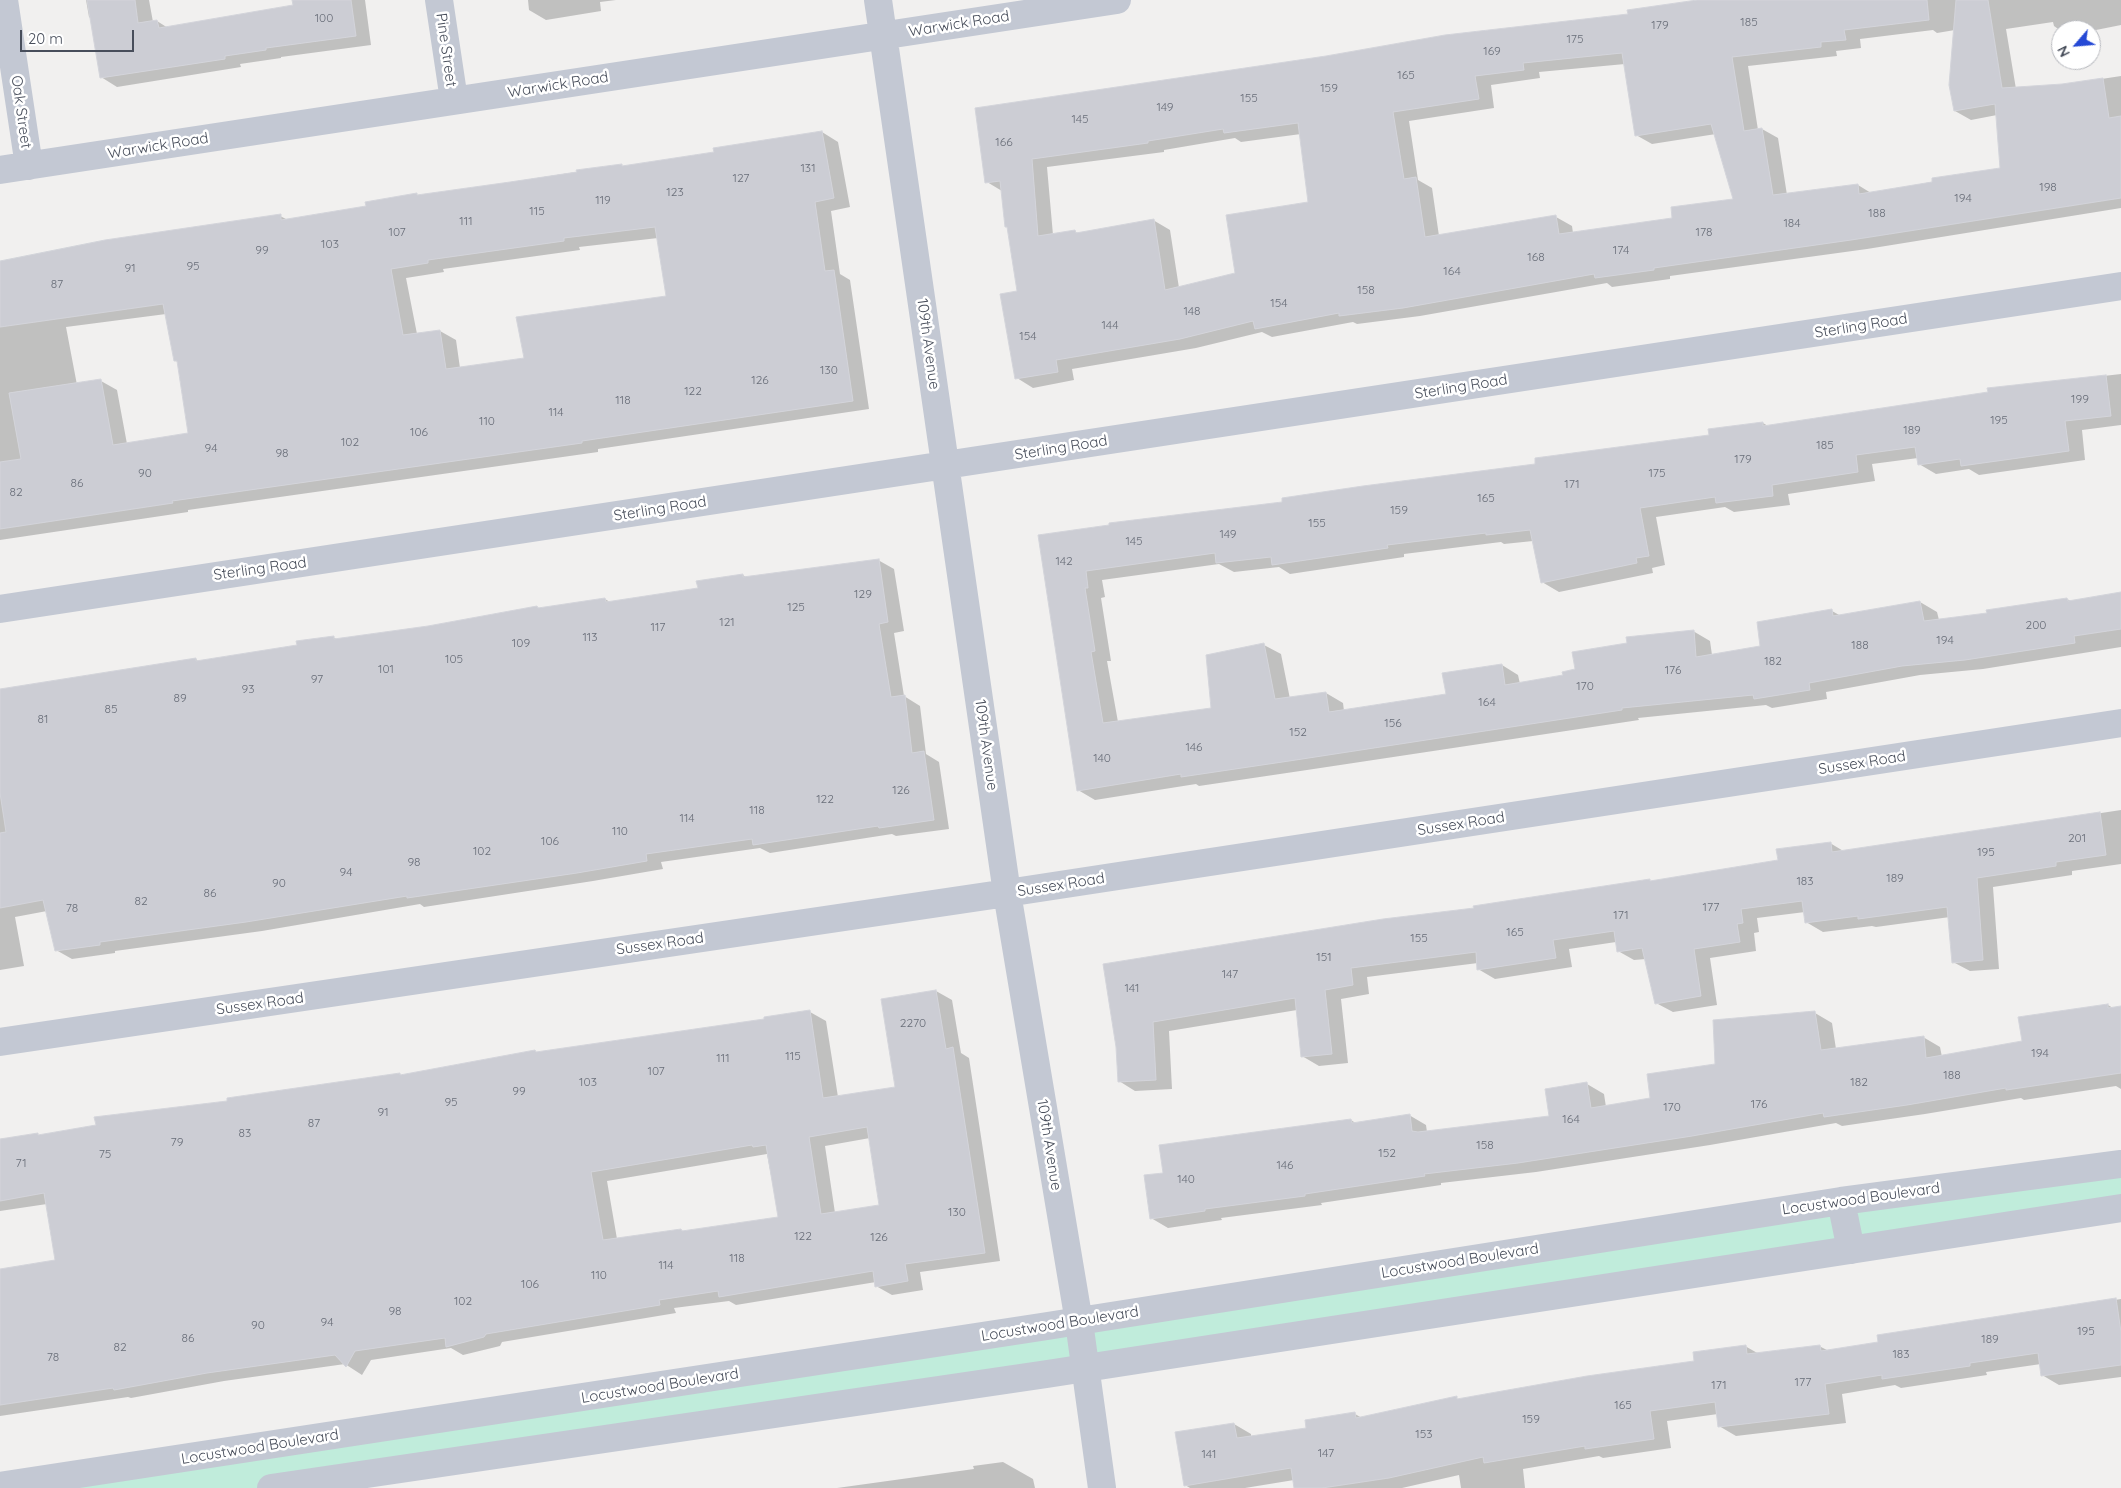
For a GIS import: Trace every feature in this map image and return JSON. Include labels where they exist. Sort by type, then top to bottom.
[{"type":"street","name":"Oak Street","points":[[4,0],[29,166]]},
{"type":"street","name":"Pine Street","points":[[439,0],[454,100]]},
{"type":"street","name":"109th Avenue","points":[[878,0],[1007,893],[1079,1322],[1102,1488]]},
{"type":"street","name":"Warwick Road","points":[[0,170],[1117,0]]},
{"type":"street","name":"Sterling Road","points":[[0,608],[2121,286]]},
{"type":"street","name":"Sussex Road","points":[[0,1042],[1007,893],[2121,723]]},
{"type":"street","name":"Locustwood Boulevard","points":[[0,1486],[1079,1322],[1841,1201],[2121,1164]]},
{"type":"street","points":[[1841,1201],[1851,1250]]},
{"type":"street","points":[[271,1488],[1085,1368],[2121,1208]]},
{"type":"street","points":[[436,1420],[443,1462]]},
{"type":"green space","points":[[2121,1164],[2121,1208],[271,1488],[0,1488]]},
{"type":"building","points":[[87,0],[135,0],[138,23],[157,20],[159,28],[293,5],[292,0],[351,0],[356,36],[266,48],[266,50],[225,56],[225,59],[100,78]]},
{"type":"building","points":[[1697,0],[1927,0],[1929,20],[1844,30],[1846,40],[1821,42],[1821,47],[1732,57],[1744,131],[1762,128],[1773,195],[1858,184],[1859,194],[1932,182],[1932,178],[2000,168],[1995,104],[1954,111],[1949,85],[1956,0],[1988,0],[2002,88],[2062,84],[2103,78],[2109,118],[2121,116],[2121,198],[1851,240],[1654,268],[1654,270],[1595,278],[1594,274],[1403,308],[1339,316],[1339,313],[1255,329],[1253,321],[1180,339],[1056,360],[1058,372],[1015,379],[1000,294],[1017,291],[1007,227],[1005,227],[1000,181],[985,183],[975,108],[1326,56],[1445,35],[1628,14],[1627,10]],"holes":[[[1622,53],[1635,136],[1711,124],[1733,199],[1671,207],[1672,218],[1559,234],[1556,215],[1425,237],[1416,177],[1404,179],[1393,112],[1479,99],[1475,76],[1524,70],[1523,63]],[[1298,123],[1308,202],[1226,215],[1235,273],[1165,290],[1154,219],[1076,233],[1075,230],[1038,236],[1032,159],[1148,143],[1148,141],[1223,129],[1224,133]]]},
{"type":"building","points":[[822,131],[834,198],[815,202],[825,271],[834,270],[853,401],[582,441],[582,443],[172,501],[173,503],[0,529],[0,462],[21,459],[9,393],[101,379],[113,445],[188,433],[177,361],[174,361],[163,304],[0,327],[0,261],[105,240],[281,214],[281,220],[366,206],[365,202],[417,193],[417,195],[577,172],[576,170],[622,164],[622,166],[714,152],[713,148]],"holes":[[[655,227],[666,296],[516,317],[524,358],[446,369],[440,330],[403,335],[391,269],[428,263],[428,260],[564,241],[564,238]]]},
{"type":"building","points":[[2106,375],[2111,416],[2065,421],[2069,451],[1961,466],[1960,459],[1918,465],[1915,447],[1856,455],[1858,472],[1772,485],[1773,496],[1716,503],[1715,497],[1640,508],[1649,556],[1636,558],[1637,563],[1541,583],[1530,530],[1486,535],[1486,533],[1387,545],[1388,548],[1272,565],[1271,557],[1216,563],[1215,553],[1086,571],[1088,588],[1085,588],[1095,651],[1091,652],[1103,723],[1211,708],[1206,655],[1264,643],[1275,699],[1326,692],[1329,712],[1446,694],[1442,673],[1502,664],[1505,685],[1563,675],[1562,672],[1575,669],[1572,652],[1627,643],[1626,637],[1694,630],[1696,657],[1760,646],[1757,622],[1832,609],[1833,616],[1920,601],[1924,621],[1987,613],[1986,610],[2067,598],[2068,601],[2121,592],[2121,629],[2074,636],[2075,643],[1965,660],[1902,666],[1809,683],[1810,690],[1754,699],[1753,695],[1622,708],[1622,710],[1289,761],[1181,777],[1181,774],[1077,791],[1038,535],[1109,525],[1109,523],[1282,502],[1282,498],[1363,486],[1535,464],[1535,458],[1709,435],[1708,429],[1763,422],[1763,426],[1988,392],[1987,388]]},
{"type":"building","points":[[879,559],[888,622],[879,624],[891,697],[905,695],[912,753],[924,751],[934,820],[879,828],[878,826],[753,845],[752,839],[646,854],[647,861],[577,873],[407,898],[407,896],[246,922],[100,942],[100,945],[55,951],[43,900],[0,908],[0,833],[6,832],[0,793],[0,689],[196,658],[196,661],[297,645],[296,641],[334,636],[334,639],[428,626],[537,606],[538,608],[605,598],[606,602],[698,588],[696,581],[743,574],[743,577]]},
{"type":"building","points":[[2100,812],[2106,855],[2056,862],[2056,866],[1977,878],[1983,960],[1952,963],[1947,907],[1858,919],[1858,916],[1805,923],[1802,901],[1741,909],[1743,923],[1737,924],[1740,942],[1694,949],[1701,996],[1655,1004],[1642,948],[1617,952],[1614,931],[1553,940],[1556,958],[1477,970],[1476,952],[1351,968],[1353,985],[1325,990],[1332,1054],[1301,1057],[1295,998],[1153,1022],[1156,1080],[1118,1082],[1116,1047],[1103,964],[1383,919],[1474,908],[1473,906],[1650,879],[1650,881],[1778,860],[1776,849],[1831,842],[1832,852]]},
{"type":"building","points":[[936,990],[946,1049],[953,1047],[985,1253],[905,1264],[908,1281],[875,1287],[873,1271],[719,1297],[718,1291],[659,1300],[660,1305],[486,1334],[484,1337],[446,1347],[445,1338],[355,1351],[346,1367],[335,1355],[207,1373],[114,1390],[113,1388],[0,1405],[0,1269],[55,1260],[44,1193],[0,1201],[0,1139],[38,1133],[38,1135],[96,1125],[94,1117],[227,1101],[227,1098],[400,1073],[400,1075],[535,1050],[536,1052],[764,1019],[764,1017],[810,1010],[823,1098],[895,1087],[881,999]],"holes":[[[867,1127],[879,1205],[821,1214],[809,1137]],[[752,1145],[753,1147],[766,1145],[778,1217],[603,1240],[591,1172]]]},
{"type":"building","points":[[2108,1004],[2108,1008],[2121,1006],[2121,1073],[2006,1090],[2006,1088],[1824,1117],[1823,1113],[1692,1136],[1518,1163],[1424,1174],[1425,1176],[1305,1194],[1305,1196],[1205,1209],[1205,1211],[1150,1219],[1144,1175],[1163,1173],[1159,1145],[1351,1119],[1352,1123],[1410,1114],[1412,1131],[1418,1132],[1549,1116],[1545,1089],[1587,1082],[1591,1108],[1650,1098],[1647,1074],[1715,1064],[1713,1020],[1815,1011],[1821,1050],[1924,1036],[1926,1058],[2022,1041],[2018,1017]]},
{"type":"building","points":[[2116,1298],[2121,1332],[2121,1365],[2041,1376],[2038,1353],[1970,1363],[1970,1366],[1882,1379],[1882,1375],[1825,1384],[1829,1414],[1718,1427],[1715,1402],[1650,1411],[1654,1439],[1585,1449],[1585,1446],[1484,1463],[1483,1457],[1389,1478],[1322,1488],[1294,1488],[1291,1468],[1184,1486],[1175,1432],[1234,1423],[1237,1438],[1306,1428],[1305,1420],[1355,1412],[1356,1418],[1457,1396],[1457,1399],[1587,1376],[1694,1361],[1693,1352],[1746,1345],[1747,1354],[1820,1345],[1821,1351],[1878,1342],[1877,1335]]}]
